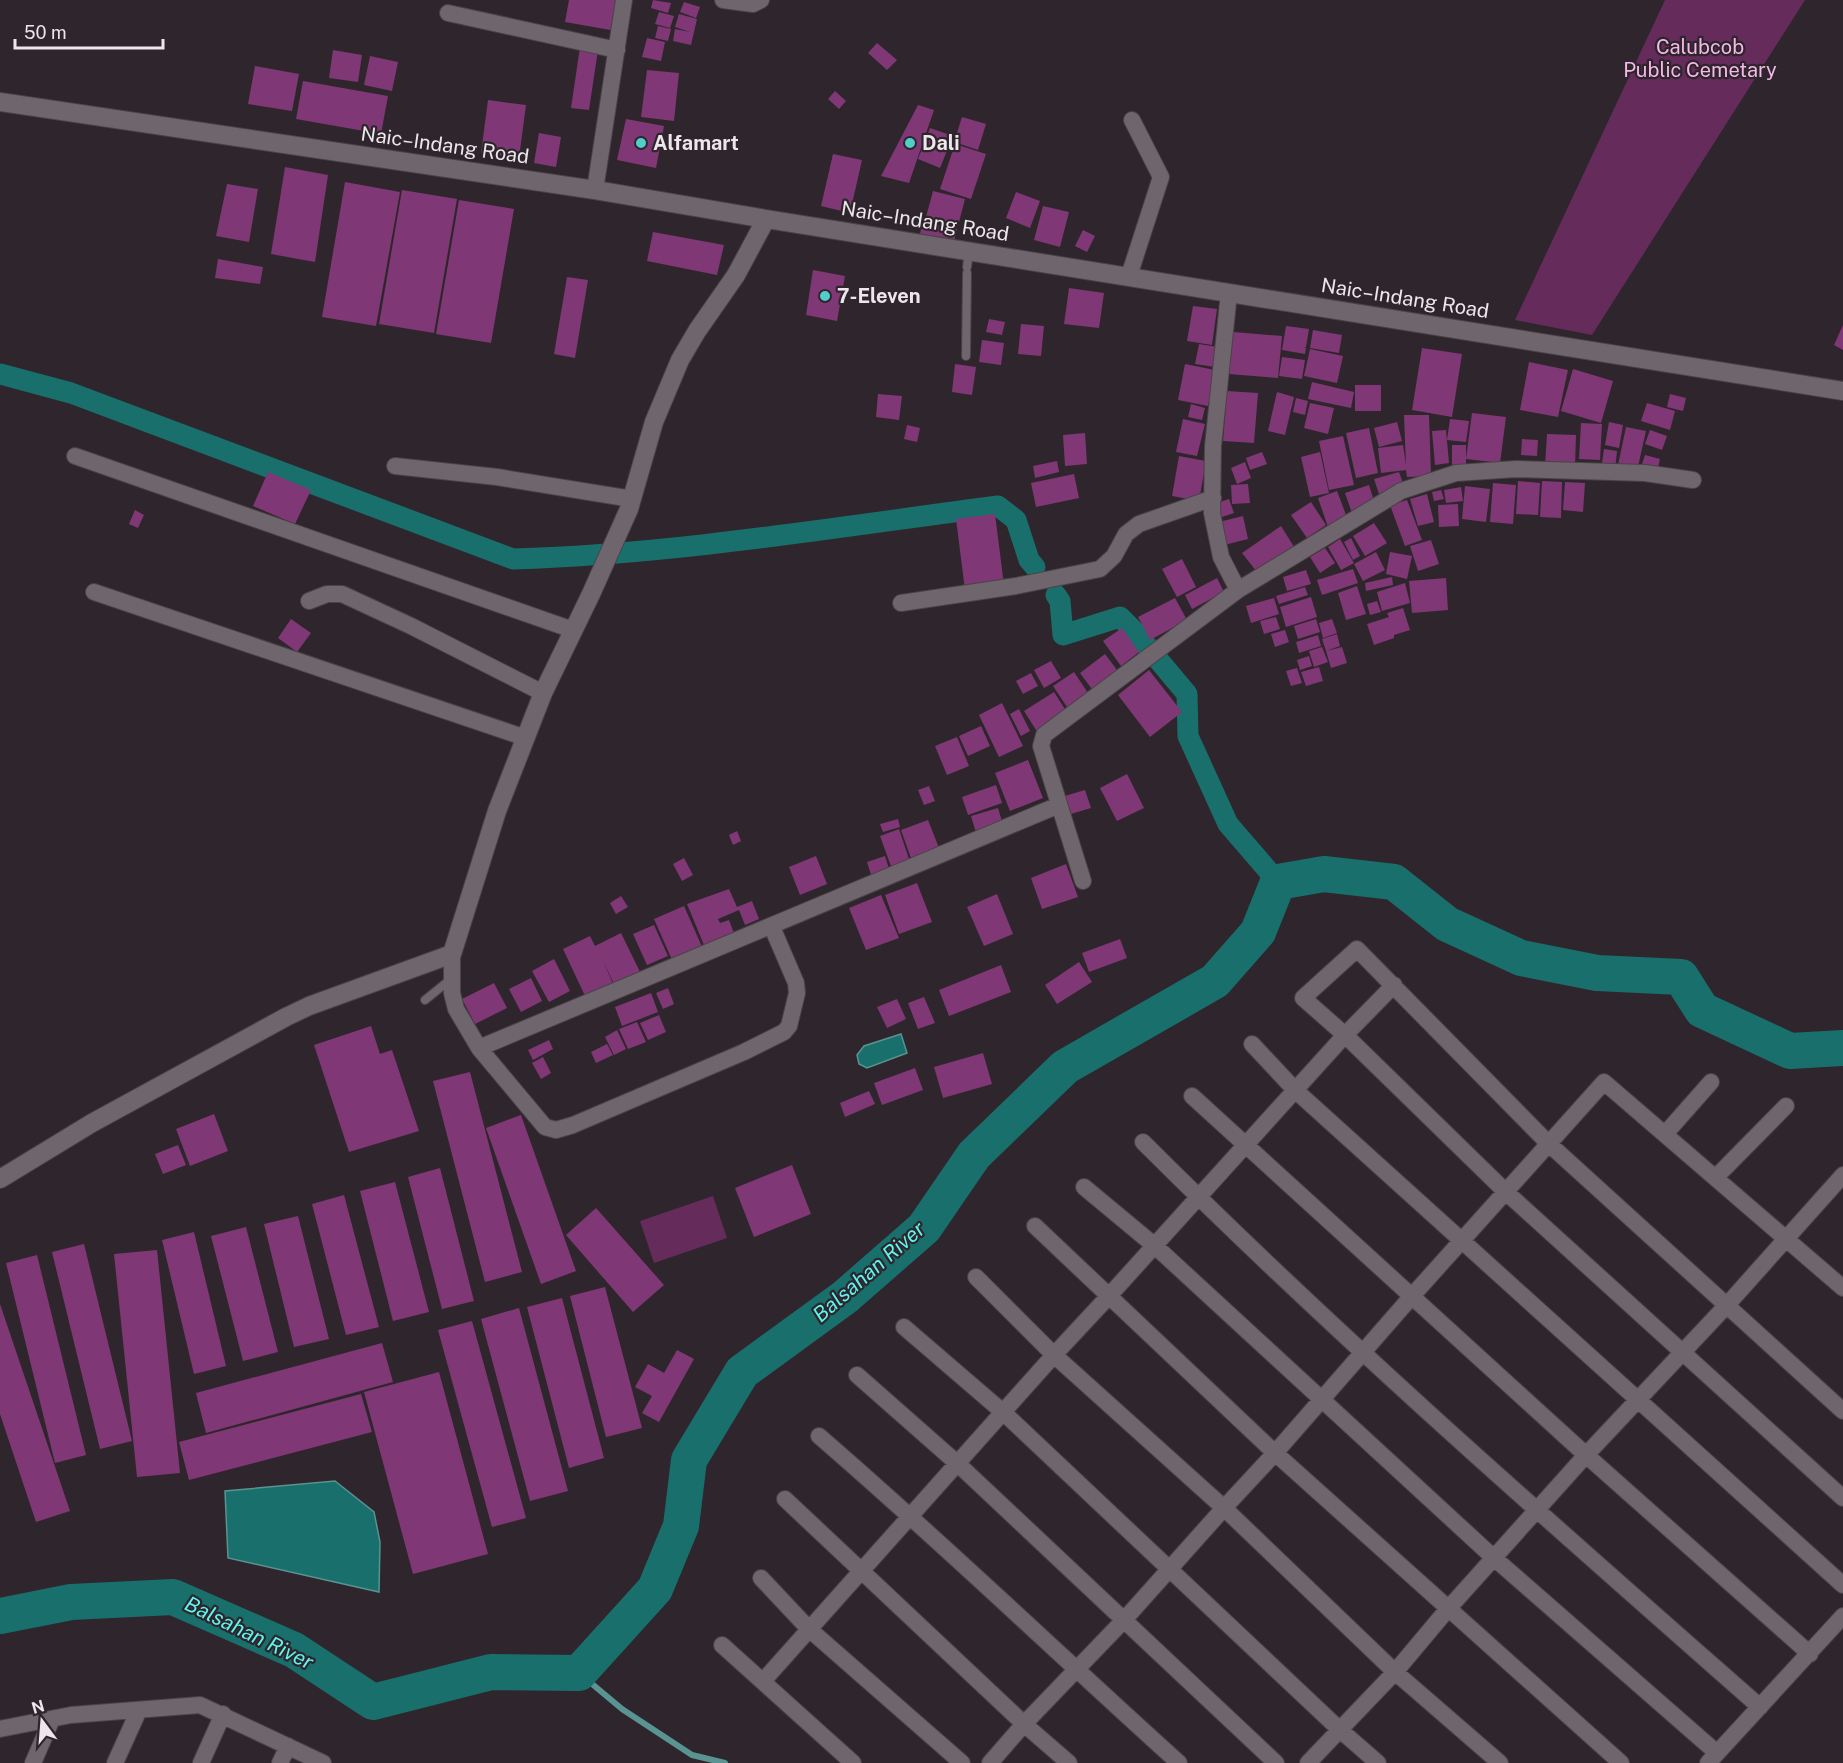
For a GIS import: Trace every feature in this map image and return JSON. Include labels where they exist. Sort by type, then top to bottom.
[{"type":"main road","name":"Naic–Indang Road","points":[[0,102],[595,190],[766,219],[968,264],[1129,276],[1843,391]]},
{"type":"main road","points":[[0,1179],[92,1123],[286,1017],[328,999],[452,954],[497,811],[525,738],[543,693],[591,594],[630,504],[654,422],[680,360],[736,275],[766,219]]},
{"type":"street","points":[[595,190],[624,0]]},
{"type":"street","points":[[723,0],[753,4],[761,0]]},
{"type":"street","points":[[448,13],[616,50]]},
{"type":"street","points":[[1129,276],[1161,177],[1132,120]]},
{"type":"street","points":[[1229,292],[1213,446],[1212,513],[1221,557],[1238,590]]},
{"type":"street","points":[[75,456],[573,630]]},
{"type":"street","points":[[395,466],[497,477],[630,504]]},
{"type":"street","points":[[1083,881],[1041,746],[1044,735],[1238,590],[1401,491],[1456,473],[1528,469],[1645,473],[1693,480]]},
{"type":"street","points":[[901,603],[1016,586],[1100,568],[1114,556],[1126,534],[1139,524],[1213,498]]},
{"type":"street","points":[[94,592],[525,738]]},
{"type":"street","points":[[309,601],[327,594],[342,594],[543,693]]},
{"type":"street","points":[[479,1048],[1059,805]]},
{"type":"street","points":[[452,954],[451,978],[456,1009],[479,1048],[545,1127],[556,1130],[573,1125],[744,1052],[784,1032],[789,1026],[796,983],[772,927]]},
{"type":"street","points":[[1843,1411],[1549,1144],[1357,948],[1303,998],[1345,1035],[1507,1193],[1843,1498]]},
{"type":"street","points":[[764,1680],[1054,1355],[1345,1035],[1394,985]]},
{"type":"street","points":[[1252,1044],[1296,1090],[1843,1585]]},
{"type":"street","points":[[990,1763],[1275,1454],[1412,1296],[1507,1193],[1604,1082],[1843,1287]]},
{"type":"street","points":[[1665,1134],[1711,1082]]},
{"type":"street","points":[[1192,1096],[1586,1455],[1810,1654]]},
{"type":"street","points":[[1716,1177],[1786,1106]]},
{"type":"street","points":[[1143,1142],[1364,1354],[1537,1511],[1760,1707]]},
{"type":"street","points":[[1308,1763],[1395,1672],[1447,1610],[1586,1455],[1727,1305],[1843,1175]]},
{"type":"street","points":[[1084,1187],[1155,1246],[1713,1758],[1843,1616]]},
{"type":"street","points":[[1035,1226],[1275,1454],[1620,1763]]},
{"type":"street","points":[[976,1277],[1054,1355],[1224,1508],[1395,1672],[1500,1763]]},
{"type":"street","points":[[904,1327],[1004,1413],[1378,1763]]},
{"type":"street","points":[[857,1375],[958,1464],[1276,1763]]},
{"type":"street","points":[[819,1436],[910,1514],[1179,1763]]},
{"type":"street","points":[[786,1499],[1024,1724],[1069,1763]]},
{"type":"street","points":[[761,1578],[809,1629],[962,1763]]},
{"type":"street","points":[[723,1645],[854,1763]]},
{"type":"street","points":[[0,1729],[71,1715],[200,1705],[323,1763]]},
{"type":"street","points":[[115,1763],[139,1710]]},
{"type":"street","points":[[201,1763],[223,1714]]},
{"type":"street","points":[[33,1763],[52,1719]]},
{"type":"street","points":[[280,1763],[288,1746]]},
{"type":"lane","points":[[966,356],[968,264]]},
{"type":"lane","points":[[425,1000],[451,978]]},
{"type":"green space","name":"Calubcob Public Cemetary","points":[[1665,0],[1805,0],[1592,335],[1515,320]]},
{"type":"green space","points":[[713,1196],[727,1238],[654,1263],[640,1221]]},
{"type":"water","points":[[901,1034],[907,1053],[867,1068],[859,1064],[857,1055],[864,1046]]},
{"type":"water","points":[[335,1481],[374,1512],[380,1542],[379,1592],[228,1558],[225,1491]]},
{"type":"building","points":[[569,0],[622,0],[616,31],[565,22]]},
{"type":"building","points":[[653,0],[671,3],[668,13],[651,8]]},
{"type":"building","points":[[684,2],[700,7],[696,18],[680,12]]},
{"type":"building","points":[[659,12],[674,16],[670,28],[655,24]]},
{"type":"building","points":[[679,14],[697,19],[691,45],[673,41],[675,29],[690,32],[675,27]]},
{"type":"building","points":[[658,26],[671,29],[668,41],[655,38]]},
{"type":"building","points":[[647,38],[665,42],[661,61],[642,57]]},
{"type":"building","points":[[877,43],[897,60],[887,70],[868,53]]},
{"type":"building","points":[[580,47],[598,50],[589,110],[571,108]]},
{"type":"building","points":[[333,50],[362,55],[358,82],[329,78]]},
{"type":"building","points":[[370,56],[398,62],[392,91],[364,85]]},
{"type":"building","points":[[255,66],[299,74],[292,111],[248,104]]},
{"type":"building","points":[[647,70],[679,73],[674,121],[641,117]]},
{"type":"building","points":[[303,81],[388,96],[381,134],[296,119]]},
{"type":"building","points":[[835,91],[846,101],[839,109],[828,99]]},
{"type":"building","points":[[488,100],[526,105],[519,158],[481,153]]},
{"type":"building","name":"Dali","points":[[918,105],[934,110],[909,183],[881,176]]},
{"type":"building","points":[[962,117],[986,124],[978,150],[954,142]]},
{"type":"building","name":"Alfamart","points":[[626,119],[664,126],[656,168],[617,160]]},
{"type":"building","points":[[930,128],[953,136],[940,168],[918,159]]},
{"type":"building","points":[[539,133],[561,137],[556,167],[534,163]]},
{"type":"building","points":[[955,144],[986,154],[971,199],[940,189]]},
{"type":"building","points":[[833,154],[862,160],[850,213],[821,206]]},
{"type":"building","points":[[285,167],[328,175],[315,262],[271,254]]},
{"type":"building","points":[[345,182],[400,192],[376,326],[322,317]]},
{"type":"building","points":[[227,184],[258,189],[249,242],[216,236]]},
{"type":"building","points":[[402,190],[457,199],[434,333],[379,324]]},
{"type":"building","points":[[933,191],[965,199],[958,226],[926,217]]},
{"type":"building","points":[[1016,192],[1040,201],[1030,228],[1006,218]]},
{"type":"building","points":[[459,200],[514,209],[491,343],[436,334]]},
{"type":"building","points":[[1043,206],[1069,212],[1060,247],[1034,240]]},
{"type":"building","points":[[923,221],[957,229],[953,246],[919,238]]},
{"type":"building","points":[[1083,230],[1095,236],[1087,252],[1075,246]]},
{"type":"building","points":[[653,232],[724,245],[717,275],[647,261]]},
{"type":"building","points":[[218,259],[263,267],[260,284],[215,278]]},
{"type":"building","name":"7-Eleven","points":[[813,270],[845,276],[837,321],[806,315]]},
{"type":"building","points":[[567,277],[588,280],[575,358],[554,354]]},
{"type":"building","points":[[1069,288],[1104,293],[1099,328],[1064,324]]},
{"type":"building","points":[[1193,306],[1217,309],[1212,345],[1187,341]]},
{"type":"building","points":[[989,319],[1005,322],[1002,335],[986,332]]},
{"type":"building","points":[[1021,324],[1044,326],[1041,356],[1018,354]]},
{"type":"building","points":[[1843,325],[1843,350],[1834,345]]},
{"type":"building","points":[[1286,326],[1309,329],[1306,347],[1304,347],[1306,348],[1305,354],[1282,350]]},
{"type":"building","points":[[1313,330],[1342,335],[1339,353],[1310,348]]},
{"type":"building","points":[[1233,332],[1282,336],[1278,378],[1229,374]]},
{"type":"building","points":[[982,340],[1004,343],[1001,365],[979,362]]},
{"type":"building","points":[[1199,344],[1218,347],[1215,367],[1195,364]]},
{"type":"building","points":[[1422,348],[1462,354],[1452,417],[1412,410]]},
{"type":"building","points":[[1310,349],[1343,356],[1337,383],[1304,376]]},
{"type":"building","points":[[1282,357],[1305,360],[1302,379],[1279,376]]},
{"type":"building","points":[[1529,362],[1568,370],[1558,417],[1520,410]]},
{"type":"building","points":[[955,364],[976,367],[972,395],[952,392]]},
{"type":"building","points":[[1185,364],[1215,370],[1208,406],[1178,400]]},
{"type":"building","points":[[1573,369],[1613,381],[1601,423],[1561,411]]},
{"type":"building","points":[[1312,382],[1354,392],[1351,408],[1308,399]]},
{"type":"building","points":[[1355,385],[1381,385],[1381,411],[1355,411]]},
{"type":"building","points":[[1227,391],[1258,393],[1254,443],[1223,441]]},
{"type":"building","points":[[1277,392],[1294,397],[1285,435],[1268,431]]},
{"type":"building","points":[[878,394],[902,396],[899,420],[876,417]]},
{"type":"building","points":[[1670,394],[1686,398],[1683,411],[1667,407]]},
{"type":"building","points":[[1296,398],[1308,401],[1305,415],[1293,412]]},
{"type":"building","points":[[1310,403],[1334,408],[1328,434],[1304,428]]},
{"type":"building","points":[[1647,403],[1675,411],[1670,430],[1641,421]]},
{"type":"building","points":[[1191,404],[1205,408],[1202,420],[1188,417]]},
{"type":"building","points":[[1472,413],[1506,417],[1500,463],[1466,459]]},
{"type":"building","points":[[1404,415],[1429,415],[1431,476],[1407,477],[1406,470],[1381,473],[1378,448],[1403,445],[1406,465]]},
{"type":"building","points":[[1183,419],[1205,424],[1197,456],[1176,452]]},
{"type":"building","points":[[1450,419],[1469,421],[1466,442],[1447,440]]},
{"type":"building","points":[[1397,422],[1402,441],[1379,447],[1374,428]]},
{"type":"building","points":[[1609,422],[1623,425],[1619,448],[1605,445]]},
{"type":"building","points":[[1581,423],[1602,424],[1600,460],[1579,459]]},
{"type":"building","points":[[907,425],[920,428],[917,442],[904,439]]},
{"type":"building","points":[[1626,427],[1646,431],[1637,471],[1617,470]]},
{"type":"building","points":[[1369,428],[1378,473],[1356,478],[1346,433]]},
{"type":"building","points":[[1446,430],[1449,463],[1435,465],[1432,431]]},
{"type":"building","points":[[1650,430],[1667,436],[1662,450],[1645,444]]},
{"type":"building","points":[[1085,433],[1087,464],[1065,466],[1063,435]]},
{"type":"building","points":[[1547,434],[1576,435],[1575,466],[1545,465]]},
{"type":"building","points":[[1343,436],[1354,485],[1329,490],[1319,441]]},
{"type":"building","points":[[1522,439],[1538,440],[1537,456],[1521,455]]},
{"type":"building","points":[[1452,445],[1466,445],[1466,465],[1452,465]]},
{"type":"building","points":[[1604,449],[1617,451],[1615,470],[1601,470]]},
{"type":"building","points":[[1262,452],[1267,464],[1250,470],[1246,458]]},
{"type":"building","points":[[1320,452],[1329,493],[1310,497],[1301,457]]},
{"type":"building","points":[[1645,455],[1660,459],[1657,472],[1641,467]]},
{"type":"building","points":[[1179,456],[1206,461],[1199,501],[1172,496]]},
{"type":"building","points":[[1057,461],[1059,472],[1035,478],[1033,466]]},
{"type":"building","points":[[1245,462],[1251,478],[1237,484],[1231,468]]},
{"type":"building","points":[[268,472],[311,490],[295,524],[253,506]]},
{"type":"building","points":[[1399,472],[1404,486],[1380,497],[1374,479]]},
{"type":"building","points":[[1074,474],[1079,498],[1036,507],[1031,483]]},
{"type":"building","points":[[1518,481],[1540,483],[1538,515],[1516,514]]},
{"type":"building","points":[[1542,481],[1562,482],[1561,518],[1540,517]]},
{"type":"building","points":[[1565,482],[1585,483],[1583,512],[1563,510]]},
{"type":"building","points":[[1493,483],[1516,485],[1513,524],[1490,522]]},
{"type":"building","points":[[1248,484],[1250,503],[1232,504],[1231,485]]},
{"type":"building","points":[[1369,485],[1375,504],[1353,516],[1345,493]]},
{"type":"building","points":[[1465,486],[1490,489],[1486,522],[1462,519]]},
{"type":"building","points":[[1461,487],[1463,501],[1446,503],[1444,490]]},
{"type":"building","points":[[1441,490],[1444,499],[1434,501],[1432,492]]},
{"type":"building","points":[[1337,491],[1348,520],[1328,527],[1318,498]]},
{"type":"building","points":[[1427,494],[1434,522],[1418,526],[1410,499]]},
{"type":"building","points":[[1229,499],[1234,513],[1219,518],[1214,504]]},
{"type":"building","points":[[1407,500],[1422,540],[1405,546],[1390,505]]},
{"type":"building","points":[[1311,502],[1326,525],[1307,538],[1291,515]]},
{"type":"building","points":[[1458,504],[1459,526],[1439,527],[1438,505]]},
{"type":"building","points":[[135,510],[144,515],[138,528],[129,524]]},
{"type":"building","points":[[995,514],[1004,585],[965,590],[956,519]]},
{"type":"building","points":[[1243,516],[1248,539],[1224,545],[1219,522]]},
{"type":"building","points":[[1374,523],[1387,543],[1365,556],[1353,536]]},
{"type":"building","points":[[1281,526],[1296,550],[1257,572],[1242,553]]},
{"type":"building","points":[[1351,538],[1360,556],[1353,560],[1344,542]]},
{"type":"building","points":[[1340,539],[1354,563],[1341,570],[1328,547]]},
{"type":"building","points":[[1431,540],[1439,564],[1418,571],[1410,546]]},
{"type":"building","points":[[1325,548],[1335,563],[1320,573],[1310,557]]},
{"type":"building","points":[[1376,552],[1385,570],[1363,581],[1354,564]]},
{"type":"building","points":[[1390,552],[1412,556],[1407,579],[1386,574]]},
{"type":"building","points":[[1182,559],[1196,587],[1177,597],[1162,569]]},
{"type":"building","points":[[1353,569],[1358,583],[1322,595],[1317,580]]},
{"type":"building","points":[[1306,570],[1311,584],[1287,591],[1283,577]]},
{"type":"building","points":[[1392,577],[1393,585],[1366,591],[1365,583]]},
{"type":"building","points":[[1217,578],[1224,592],[1192,609],[1185,595]]},
{"type":"building","points":[[1446,578],[1448,610],[1412,613],[1409,581]]},
{"type":"building","points":[[1405,583],[1410,603],[1382,611],[1377,592]]},
{"type":"building","points":[[1357,586],[1366,614],[1346,620],[1338,593]]},
{"type":"building","points":[[1305,587],[1308,595],[1279,604],[1276,596]]},
{"type":"building","points":[[1311,597],[1317,617],[1286,627],[1280,607]]},
{"type":"building","points":[[1175,598],[1187,620],[1150,640],[1138,617]]},
{"type":"building","points":[[1274,598],[1279,614],[1251,623],[1246,606]]},
{"type":"building","points":[[1377,601],[1381,612],[1370,615],[1367,604]]},
{"type":"building","points":[[1403,608],[1410,630],[1374,645],[1367,624],[1389,617],[1387,613]]},
{"type":"building","points":[[1276,617],[1280,629],[1264,634],[1260,621]]},
{"type":"building","points":[[291,619],[311,633],[297,652],[278,638]]},
{"type":"building","points":[[1316,619],[1320,632],[1298,639],[1294,626]]},
{"type":"building","points":[[1332,619],[1337,633],[1323,638],[1319,623]]},
{"type":"building","points":[[1122,628],[1139,652],[1121,666],[1103,641]]},
{"type":"building","points":[[1285,630],[1289,642],[1275,647],[1271,634]]},
{"type":"building","points":[[1337,634],[1340,646],[1326,651],[1322,639]]},
{"type":"building","points":[[1318,635],[1321,646],[1299,653],[1296,642]]},
{"type":"building","points":[[1322,647],[1328,662],[1314,667],[1309,651]]},
{"type":"building","points":[[1342,647],[1347,663],[1331,668],[1326,651]]},
{"type":"building","points":[[1105,654],[1120,674],[1094,692],[1080,673]]},
{"type":"building","points":[[1309,656],[1312,666],[1300,670],[1297,660]]},
{"type":"building","points":[[1051,661],[1061,678],[1044,688],[1034,670]]},
{"type":"building","points":[[1319,667],[1323,681],[1306,686],[1301,672]]},
{"type":"building","points":[[1297,668],[1302,683],[1291,686],[1286,671]]},
{"type":"building","points":[[1149,670],[1182,712],[1150,737],[1118,695]]},
{"type":"building","points":[[1074,672],[1092,699],[1071,713],[1053,686]]},
{"type":"building","points":[[1031,673],[1038,686],[1023,694],[1016,681]]},
{"type":"building","points":[[1054,692],[1068,714],[1038,733],[1024,711]]},
{"type":"building","points":[[1002,703],[1023,746],[999,757],[979,715]]},
{"type":"building","points":[[1019,709],[1030,731],[1021,736],[1010,714]]},
{"type":"building","points":[[981,726],[990,746],[968,756],[959,736]]},
{"type":"building","points":[[957,737],[969,766],[947,775],[935,746]]},
{"type":"building","points":[[1028,760],[1043,798],[1010,811],[995,773]]},
{"type":"building","points":[[1127,774],[1144,808],[1117,821],[1100,788]]},
{"type":"building","points":[[996,785],[1002,803],[968,815],[962,797]]},
{"type":"building","points":[[929,786],[935,801],[924,805],[918,790]]},
{"type":"building","points":[[1085,790],[1091,808],[1064,816],[1058,798]]},
{"type":"building","points":[[998,808],[1004,828],[977,836],[971,816]]},
{"type":"building","points":[[898,819],[900,827],[883,832],[880,824]]},
{"type":"building","points":[[928,820],[941,853],[913,864],[901,830]]},
{"type":"building","points":[[899,829],[911,865],[893,872],[880,836]]},
{"type":"building","points":[[737,831],[741,841],[733,845],[729,835]]},
{"type":"building","points":[[816,856],[827,884],[800,895],[789,867]]},
{"type":"building","points":[[885,856],[891,875],[873,881],[867,862]]},
{"type":"building","points":[[684,858],[693,875],[682,881],[673,864]]},
{"type":"building","points":[[1066,864],[1078,897],[1042,909],[1031,878]]},
{"type":"building","points":[[917,883],[932,922],[899,934],[885,895]]},
{"type":"building","points":[[729,889],[737,907],[752,901],[759,919],[745,925],[739,910],[718,919],[720,923],[729,920],[735,936],[706,950],[687,904]]},
{"type":"building","points":[[997,894],[1013,934],[984,946],[967,907]]},
{"type":"building","points":[[881,895],[899,938],[866,950],[849,908]]},
{"type":"building","points":[[621,896],[628,907],[616,914],[610,903]]},
{"type":"building","points":[[684,906],[703,949],[673,962],[654,919]]},
{"type":"building","points":[[654,925],[668,956],[647,965],[633,934]]},
{"type":"building","points":[[621,933],[641,974],[615,986],[603,961],[614,986],[586,998],[563,949],[590,936],[595,946]]},
{"type":"building","points":[[1120,939],[1127,958],[1089,972],[1082,953]]},
{"type":"building","points":[[554,959],[570,991],[549,1002],[532,971]]},
{"type":"building","points":[[1079,962],[1092,982],[1057,1004],[1045,985]]},
{"type":"building","points":[[1001,965],[1011,992],[949,1016],[939,990]]},
{"type":"building","points":[[531,978],[542,1001],[521,1012],[509,989]]},
{"type":"building","points":[[494,983],[507,1008],[475,1024],[462,999]]},
{"type":"building","points":[[668,988],[674,1004],[663,1009],[656,993]]},
{"type":"building","points":[[651,993],[658,1012],[622,1026],[615,1007]]},
{"type":"building","points":[[924,997],[935,1023],[918,1029],[908,1003]]},
{"type":"building","points":[[897,999],[906,1019],[887,1028],[877,1007]]},
{"type":"building","points":[[659,1015],[666,1032],[648,1040],[640,1023]]},
{"type":"building","points":[[637,1022],[646,1042],[628,1049],[619,1029]]},
{"type":"building","points":[[371,1026],[380,1054],[392,1050],[419,1131],[349,1152],[314,1045]]},
{"type":"building","points":[[617,1030],[626,1049],[614,1055],[605,1037]]},
{"type":"building","points":[[549,1040],[553,1049],[533,1060],[528,1050]]},
{"type":"building","points":[[607,1044],[613,1055],[596,1063],[591,1052]]},
{"type":"building","points":[[983,1053],[992,1084],[943,1098],[934,1067]]},
{"type":"building","points":[[543,1057],[551,1073],[541,1079],[532,1063]]},
{"type":"building","points":[[915,1068],[923,1090],[882,1105],[874,1083]]},
{"type":"building","points":[[470,1072],[522,1272],[485,1282],[433,1081]]},
{"type":"building","points":[[869,1091],[875,1104],[845,1117],[840,1103]]},
{"type":"building","points":[[214,1114],[228,1151],[190,1166],[176,1129]]},
{"type":"building","points":[[521,1115],[576,1271],[541,1284],[486,1128]]},
{"type":"building","points":[[178,1145],[186,1165],[163,1174],[155,1154]]},
{"type":"building","points":[[792,1165],[811,1214],[754,1237],[735,1188]]},
{"type":"building","points":[[440,1168],[474,1301],[442,1309],[408,1177]]},
{"type":"building","points":[[395,1182],[429,1312],[393,1321],[360,1191]]},
{"type":"building","points":[[344,1195],[379,1327],[346,1335],[312,1204]]},
{"type":"building","points":[[596,1208],[664,1285],[633,1312],[566,1235]]},
{"type":"building","points":[[298,1216],[329,1339],[294,1347],[264,1224]]},
{"type":"building","points":[[246,1227],[278,1352],[243,1361],[211,1236]]},
{"type":"building","points":[[194,1232],[226,1366],[194,1374],[162,1240]]},
{"type":"building","points":[[84,1244],[132,1441],[100,1449],[52,1252]]},
{"type":"building","points":[[157,1250],[180,1473],[137,1477],[114,1254]]},
{"type":"building","points":[[37,1255],[86,1455],[55,1463],[6,1263]]},
{"type":"building","points":[[605,1287],[642,1428],[606,1437],[570,1296]]},
{"type":"building","points":[[562,1298],[604,1458],[569,1468],[527,1307]]},
{"type":"building","points":[[0,1304],[70,1511],[36,1522],[0,1414]]},
{"type":"building","points":[[519,1308],[568,1491],[530,1501],[481,1319]]},
{"type":"building","points":[[472,1321],[526,1518],[492,1527],[438,1330]]},
{"type":"building","points":[[382,1343],[393,1382],[206,1433],[196,1393]]},
{"type":"building","points":[[677,1350],[694,1359],[659,1422],[642,1413],[652,1396],[635,1387],[648,1364],[664,1373]]},
{"type":"building","points":[[439,1372],[488,1554],[413,1574],[364,1392]]},
{"type":"building","points":[[361,1394],[372,1432],[189,1480],[179,1442]]},
{"type":"waterway","points":[[0,374],[71,393],[513,559],[696,546],[998,506],[1016,520],[1029,560],[1035,567]]},
{"type":"waterway","points":[[1056,595],[1060,601],[1063,635],[1120,617],[1187,694],[1188,736],[1228,824],[1278,882]]},
{"type":"waterway","name":"Balsahan River","points":[[0,1616],[71,1602],[173,1597],[294,1650],[373,1702],[491,1672],[579,1673],[655,1589],[681,1526],[689,1460],[742,1372],[845,1297],[924,1228],[974,1155],[1065,1067],[1215,981],[1258,932],[1278,882],[1324,874],[1394,882],[1447,924],[1521,958],[1597,973],[1681,977],[1702,1010],[1790,1051],[1843,1048]]},
{"type":"waterway","points":[[579,1673],[622,1709],[692,1755],[725,1763]]},
{"type":"place","name":"Alfamart","points":[[641,143]]},
{"type":"place","name":"Dali","points":[[910,143]]},
{"type":"place","name":"7-Eleven","points":[[825,296]]}]
